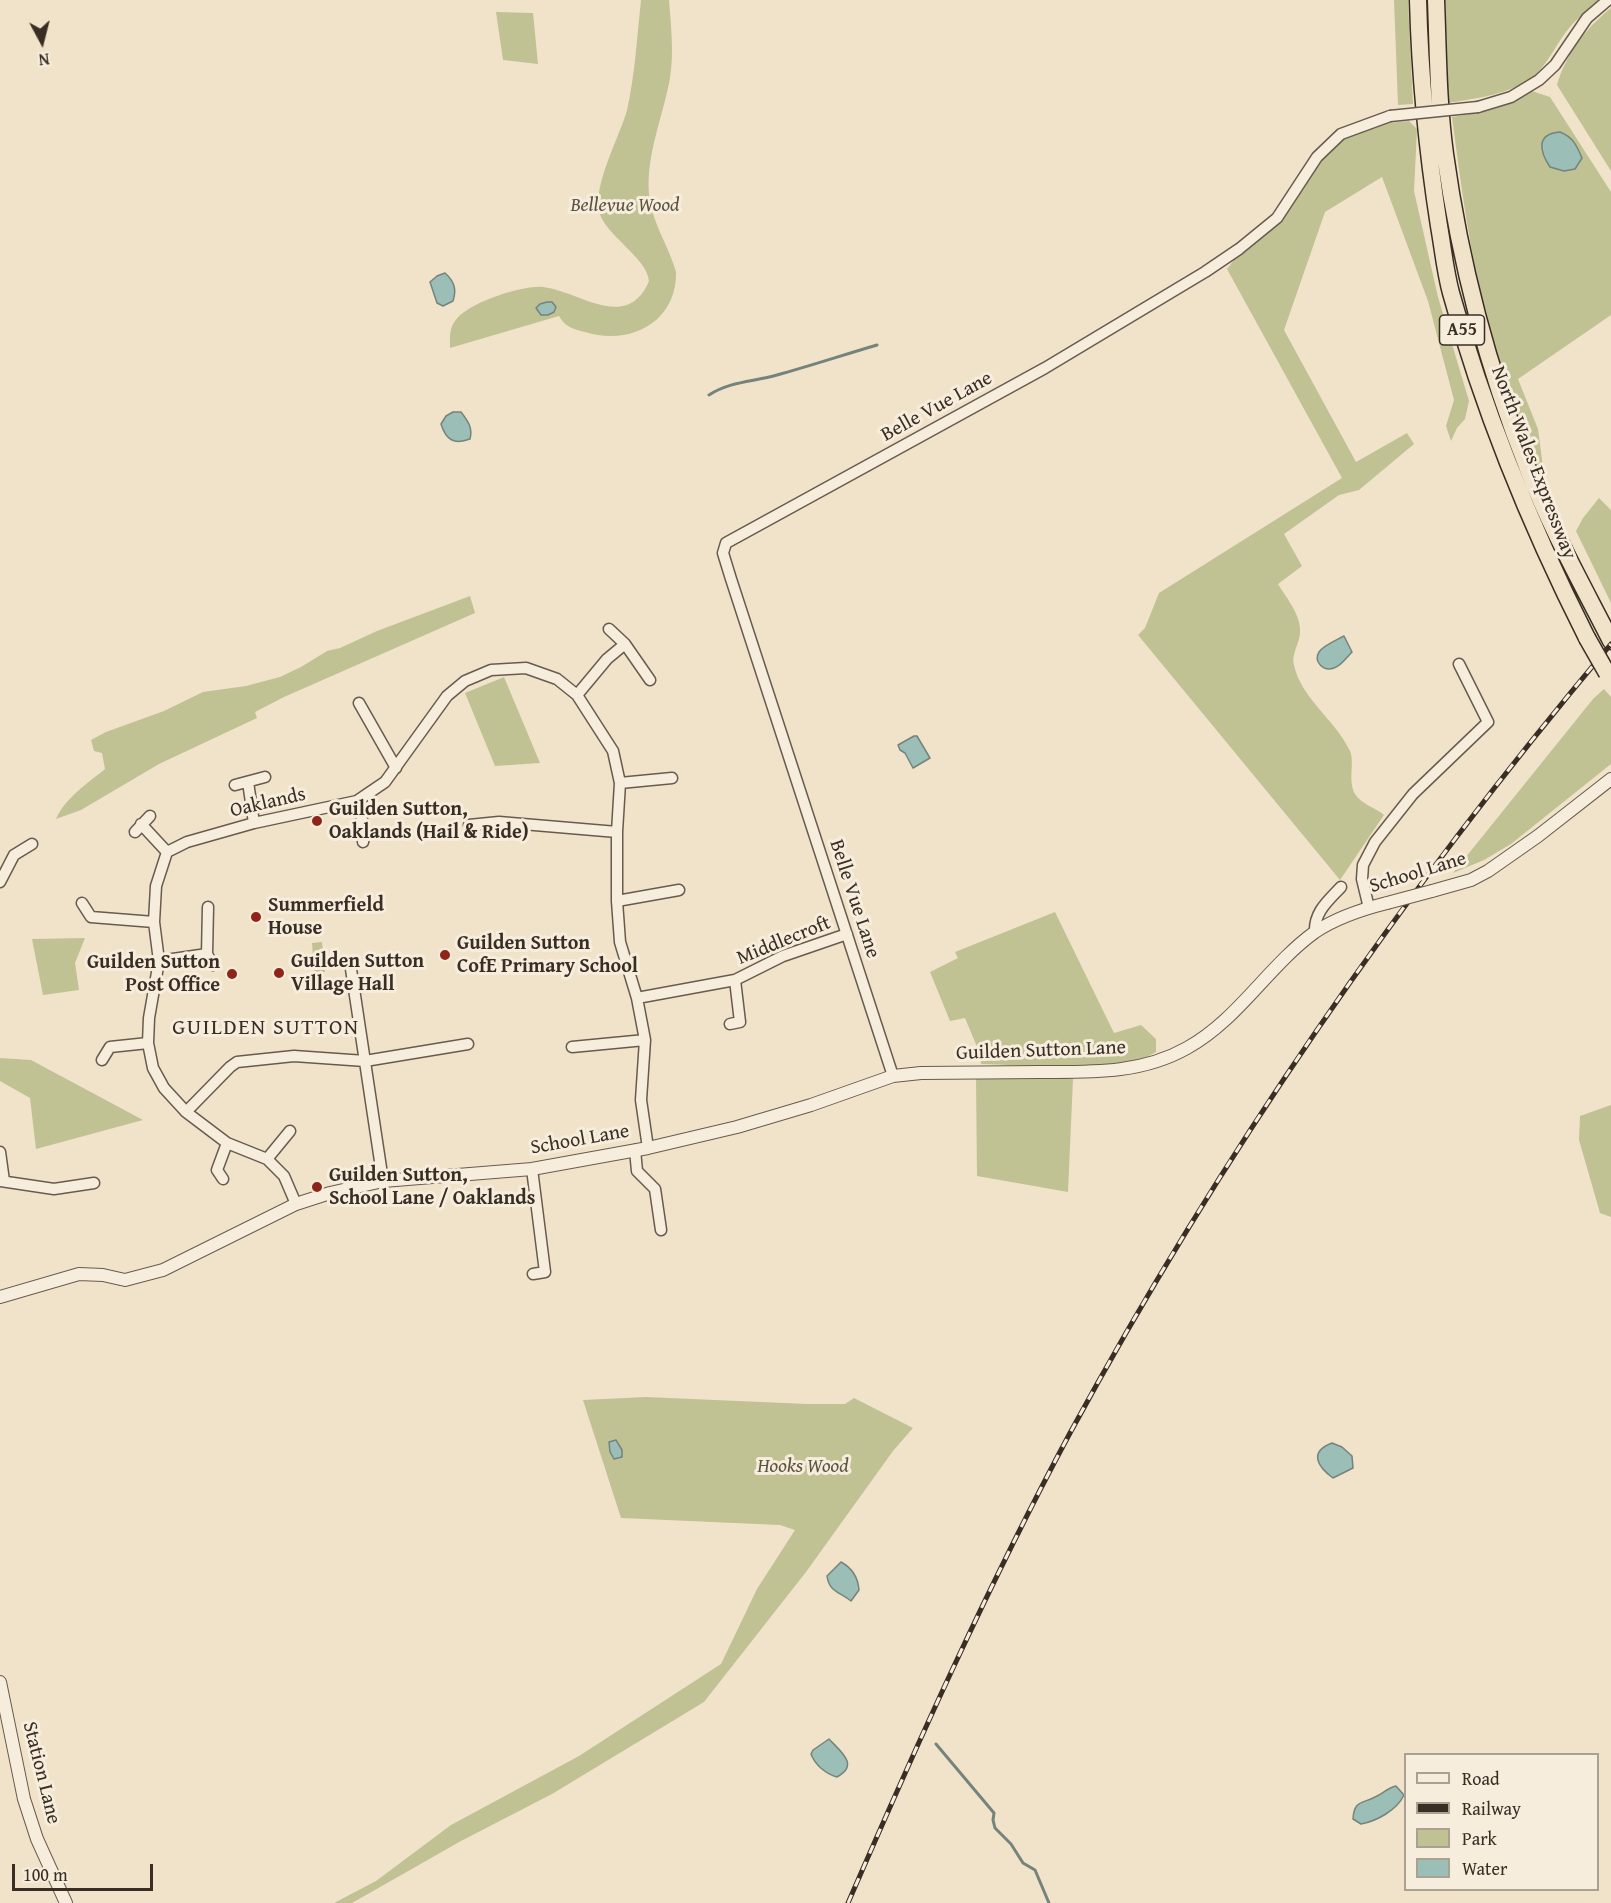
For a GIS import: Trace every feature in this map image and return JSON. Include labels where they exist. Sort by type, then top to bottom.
[{"type":"highway","name":"North Wales Expressway","points":[[1418,0],[1419,51],[1428,155],[1450,291],[1482,396],[1516,485],[1551,568],[1609,677]]},
{"type":"highway","name":"North Wales Expressway","points":[[1436,0],[1445,153],[1470,290],[1494,375],[1528,470],[1560,542],[1611,641]]},
{"type":"street","name":"Belle Vue Lane","points":[[893,1076],[731,579],[723,553],[726,543],[1045,368],[1239,249],[1277,218],[1317,157],[1341,134],[1390,116],[1478,107],[1511,97],[1539,80],[1555,65],[1587,18],[1608,0]]},
{"type":"street","points":[[609,629],[625,644],[650,680]]},
{"type":"street","points":[[577,694],[607,658],[625,644]]},
{"type":"street","points":[[1368,908],[1362,879],[1363,865],[1375,842],[1413,794],[1488,722],[1459,664]]},
{"type":"street","name":"Oaklands","points":[[167,852],[187,842],[254,823],[357,801],[385,782],[447,696],[465,681],[491,670],[526,668],[557,679],[577,694],[613,751],[620,783],[617,832],[617,901],[620,942],[637,998],[645,1040],[641,1100],[648,1148]]},
{"type":"street","points":[[359,703],[396,768]]},
{"type":"street","points":[[235,785],[266,777]]},
{"type":"street","name":"School Lane","points":[[1187,1048],[1229,1017],[1315,932],[1368,908],[1471,880],[1488,871],[1586,800],[1611,779]]},
{"type":"street","points":[[248,782],[254,823]]},
{"type":"street","points":[[620,783],[665,782]]},
{"type":"street","points":[[357,801],[368,831],[363,842]]},
{"type":"street","points":[[150,816],[138,828],[167,852],[156,886],[154,922],[159,961],[149,1018],[148,1043],[153,1068],[164,1088],[186,1112],[227,1143],[267,1159],[284,1176],[296,1204]]},
{"type":"street","points":[[469,825],[499,822],[617,832]]},
{"type":"street","points":[[483,824],[483,836]]},
{"type":"street","points":[[0,882],[14,855],[32,844]]},
{"type":"street","name":"School Lane","points":[[1315,932],[1314,921],[1317,914],[1341,887]]},
{"type":"street","points":[[617,901],[672,890]]},
{"type":"street","points":[[82,903],[91,917],[154,922]]},
{"type":"street","points":[[208,907],[207,954],[213,965]]},
{"type":"street","name":"Middlecroft","points":[[637,998],[735,980],[783,956],[847,934]]},
{"type":"street","points":[[159,961],[207,954]]},
{"type":"street","points":[[351,969],[383,1181]]},
{"type":"street","name":"Middlecroft","points":[[730,1024],[740,1022],[735,980]]},
{"type":"street","points":[[572,1047],[645,1040]]},
{"type":"street","points":[[102,1060],[107,1042],[148,1043]]},
{"type":"street","points":[[186,1112],[237,1062],[294,1056],[365,1061],[468,1044]]},
{"type":"street","name":"Guilden Sutton Lane","points":[[893,1076],[921,1073],[1101,1072],[1138,1067],[1187,1048]]},
{"type":"street","name":"School Lane","points":[[0,1297],[79,1274],[103,1275],[125,1280],[163,1270],[296,1204],[330,1193],[383,1181],[532,1169],[648,1148],[737,1127],[811,1105],[893,1076]]},
{"type":"street","points":[[267,1159],[289,1138]]},
{"type":"street","points":[[216,1174],[227,1143]]},
{"type":"street","points":[[634,1150],[638,1171],[655,1189],[652,1208],[661,1230]]},
{"type":"street","points":[[0,1152],[2,1181],[54,1188],[94,1183]]},
{"type":"street","points":[[532,1169],[545,1272],[533,1274]]},
{"type":"street","name":"Station Lane","points":[[0,1682],[24,1799],[37,1839],[66,1903]]},
{"type":"green space","name":"Bellevue Wood","points":[[641,0],[669,0],[672,39],[670,78],[652,150],[649,179],[650,204],[676,272],[674,290],[668,305],[659,317],[647,326],[633,333],[618,336],[602,336],[577,330],[567,325],[559,316],[450,348],[451,330],[461,314],[496,296],[522,289],[543,287],[601,305],[615,307],[628,304],[640,296],[649,281],[647,272],[641,263],[603,220],[598,200],[603,174],[627,110]]},
{"type":"green space","points":[[1394,0],[1408,0],[1413,104],[1398,105]]},
{"type":"green space","points":[[1445,0],[1602,0],[1573,23],[1540,70],[1526,82],[1493,95],[1448,103]]},
{"type":"green space","points":[[1611,8],[1611,171],[1557,85],[1571,52],[1578,42]]},
{"type":"green space","points":[[496,12],[533,13],[538,64],[503,60]]},
{"type":"green space","points":[[1532,91],[1550,97],[1611,192],[1611,315],[1518,379],[1538,429],[1543,467],[1537,469],[1510,396],[1487,321],[1471,245],[1452,117],[1481,112]]},
{"type":"green space","points":[[1409,121],[1417,129],[1414,191],[1438,297],[1469,401],[1465,419],[1457,428],[1451,441],[1446,426],[1454,400],[1428,301],[1382,177],[1325,212],[1284,330],[1356,462],[1407,433],[1414,444],[1359,490],[1339,495],[1284,534],[1302,566],[1278,584],[1299,621],[1300,634],[1293,661],[1298,677],[1349,749],[1355,794],[1361,801],[1384,815],[1340,880],[1138,635],[1145,628],[1159,593],[1342,478],[1227,269],[1241,251],[1281,220],[1320,159],[1343,138],[1387,123]]},
{"type":"green space","points":[[1599,498],[1611,510],[1611,603],[1576,531]]},
{"type":"green space","points":[[470,596],[475,613],[284,697],[255,712],[257,718],[159,764],[81,810],[56,819],[65,804],[105,769],[102,753],[94,751],[91,740],[106,732],[164,711],[203,692],[246,686],[280,677],[327,651],[340,648],[377,631]]},
{"type":"green space","points":[[504,677],[540,763],[495,766],[465,693]]},
{"type":"green space","points":[[1604,689],[1611,697],[1611,764],[1511,844],[1484,860],[1453,873],[1593,699]]},
{"type":"green space","points":[[1055,912],[1114,1033],[1141,1025],[1156,1039],[1156,1052],[1140,1059],[1097,1066],[981,1064],[980,1054],[965,1018],[950,1021],[930,972],[958,958],[955,952]]},
{"type":"green space","points":[[85,938],[75,963],[79,990],[43,995],[32,939]]},
{"type":"green space","points":[[322,942],[325,972],[314,973],[312,943]]},
{"type":"green space","points":[[0,1058],[31,1060],[143,1120],[36,1149],[30,1098],[0,1081]]},
{"type":"green space","points":[[976,1079],[1073,1079],[1068,1192],[977,1176]]},
{"type":"green space","points":[[1611,1105],[1611,1217],[1600,1213],[1579,1140],[1580,1116]]},
{"type":"green space","name":"Hooks Wood","points":[[646,1397],[807,1404],[845,1404],[854,1398],[913,1428],[893,1451],[806,1572],[704,1702],[552,1794],[461,1841],[352,1903],[334,1903],[376,1881],[451,1825],[579,1756],[721,1664],[757,1589],[795,1530],[780,1525],[621,1518],[583,1400]]},
{"type":"water","points":[[1560,132],[1574,142],[1582,158],[1575,169],[1564,171],[1550,167],[1544,155],[1543,140],[1552,133]]},
{"type":"water","points":[[445,273],[453,282],[455,293],[453,301],[443,306],[437,303],[430,282]]},
{"type":"water","points":[[552,302],[556,307],[554,312],[541,315],[536,308]]},
{"type":"water","points":[[453,412],[461,412],[466,418],[470,428],[470,439],[455,441],[445,434],[441,424],[446,416]]},
{"type":"water","points":[[1344,636],[1352,652],[1337,667],[1327,669],[1320,665],[1317,659],[1321,649]]},
{"type":"water","points":[[917,736],[930,758],[913,768],[898,745]]},
{"type":"water","points":[[616,1440],[622,1450],[622,1457],[614,1459],[610,1452],[609,1442]]},
{"type":"water","points":[[1332,1443],[1342,1447],[1352,1456],[1353,1468],[1333,1478],[1323,1469],[1318,1460],[1320,1451]]},
{"type":"water","points":[[841,1562],[856,1577],[859,1590],[851,1601],[833,1589],[828,1581],[827,1576]]},
{"type":"water","points":[[829,1739],[846,1758],[847,1768],[837,1777],[821,1769],[811,1754]]},
{"type":"water","points":[[1396,1786],[1404,1795],[1392,1810],[1361,1824],[1353,1819],[1357,1806]]},
{"type":"waterway","points":[[709,395],[734,384],[777,375],[877,345]]},
{"type":"waterway","points":[[936,1744],[994,1813],[995,1828],[1011,1844],[1023,1863],[1035,1870],[1049,1903]]},
{"type":"railway","points":[[848,1903],[927,1725],[1010,1549],[1070,1433],[1190,1225],[1254,1124],[1390,927],[1461,831],[1611,644]]},
{"type":"place","name":"Guilden Sutton, Oaklands (Hail & Ride)","points":[[317,821]]},
{"type":"place","name":"Summerfield House","points":[[256,917]]},
{"type":"place","name":"Guilden Sutton CofE Primary School","points":[[445,955]]},
{"type":"place","name":"Guilden Sutton Village Hall","points":[[279,973]]},
{"type":"place","name":"Guilden Sutton Post Office","points":[[232,974]]},
{"type":"place","name":"Guilden Sutton, School Lane / Oaklands","points":[[317,1187]]},
{"type":"district","name":"GUILDEN SUTTON","points":[[266,1028]]}]
